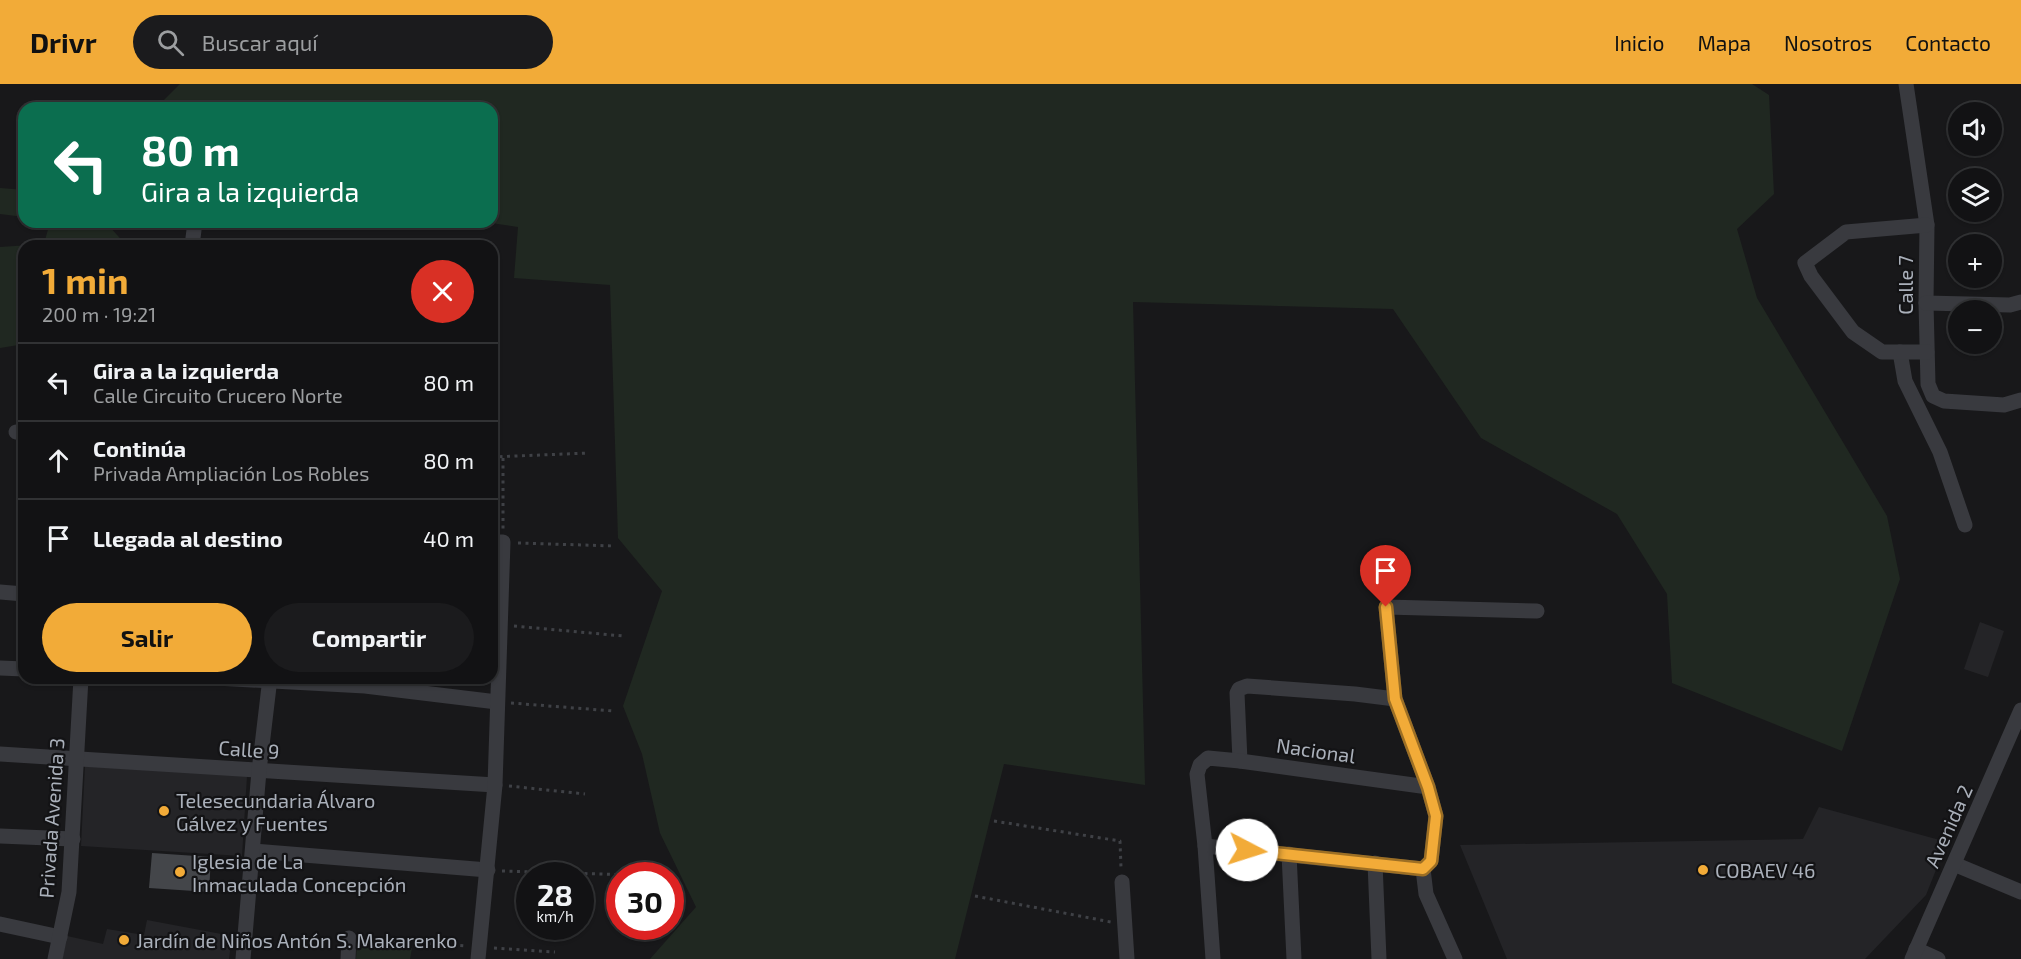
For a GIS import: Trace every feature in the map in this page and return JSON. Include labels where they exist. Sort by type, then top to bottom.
[{"type":"street","name":"Calle 7","points":[[1906,84],[1927,225],[1928,384],[1933,396],[1944,401],[2004,405],[2021,400]]},
{"type":"street","points":[[1927,225],[1846,232],[1805,263],[1811,276],[1853,332],[1882,351],[1927,352]]},
{"type":"street","points":[[1926,303],[2010,305],[2021,302]]},
{"type":"street","points":[[1900,352],[1905,381],[1940,452],[1965,525]]},
{"type":"street","points":[[0,592],[18,594]]},
{"type":"street","points":[[1423,869],[1431,861],[1436,816],[1428,787],[1395,699],[1386,607],[1537,611]]},
{"type":"street","points":[[0,668],[18,669]]},
{"type":"street","name":"Privada Avenida 3","points":[[55,959],[69,892],[81,684]]},
{"type":"street","points":[[243,959],[259,771],[269,684]]},
{"type":"street","points":[[378,684],[497,702]]},
{"type":"street","points":[[478,953],[495,785],[497,684]]},
{"type":"street","points":[[1240,761],[1237,693],[1239,689],[1247,686],[1395,699]]},
{"type":"street","name":"Avenida 2","points":[[1914,954],[2021,710]]},
{"type":"street","name":"Calle 9","points":[[0,754],[495,785]]},
{"type":"street","name":"Nacional","points":[[1205,846],[1197,774],[1200,765],[1208,758],[1428,787]]},
{"type":"street","points":[[0,836],[73,839]]},
{"type":"street","points":[[1213,959],[1205,846],[1423,869]]},
{"type":"street","points":[[253,851],[488,870]]},
{"type":"street","points":[[1289,854],[1294,959]]},
{"type":"street","points":[[1375,863],[1379,959]]},
{"type":"street","points":[[1954,864],[2021,892]]},
{"type":"street","points":[[1423,869],[1426,894],[1455,959]]},
{"type":"street","points":[[1122,882],[1127,959]]},
{"type":"street","points":[[0,924],[60,937]]},
{"type":"street","points":[[348,959],[349,938]]},
{"type":"street","points":[[1914,954],[1938,959]]},
{"type":"path","points":[[498,458],[588,453]]},
{"type":"path","points":[[503,458],[498,542],[615,546]]},
{"type":"path","points":[[498,625],[623,636]]},
{"type":"path","points":[[497,702],[613,711]]},
{"type":"path","points":[[495,785],[585,794]]},
{"type":"path","points":[[994,821],[1120,841],[1122,882]]},
{"type":"path","points":[[488,870],[606,874]]},
{"type":"path","points":[[975,896],[1124,925]]},
{"type":"path","points":[[349,938],[478,953],[555,952]]},
{"type":"shaded area","points":[[180,84],[1752,84],[1769,95],[1774,194],[1737,229],[1757,298],[1887,516],[1900,579],[1842,751],[1672,683],[1667,594],[1617,514],[1481,438],[1393,309],[1133,302],[1145,785],[1004,764],[955,959],[650,959],[667,940],[684,940],[684,921],[696,907],[684,882],[684,862],[674,862],[660,833],[642,754],[623,706],[662,591],[618,538],[610,285],[514,278],[518,227],[498,224],[498,102],[162,102]]},
{"type":"shaded area","points":[[0,188],[18,190],[18,216],[0,214]]},
{"type":"shaded area","points":[[48,228],[111,228],[122,240],[45,240]]},
{"type":"shaded area","points":[[18,246],[18,345],[0,348],[0,247]]},
{"type":"shaded area","points":[[1980,622],[2004,631],[1988,677],[1964,669]]},
{"type":"shaded area","name":"Telesecundaria Álvaro Gálvez y Fuentes","points":[[85,766],[247,776],[242,856],[81,846]]},
{"type":"shaded area","name":"COBAEV 46","points":[[1819,807],[1947,842],[1926,895],[1865,959],[1507,959],[1460,845],[1803,839]]},
{"type":"shaded area","points":[[147,920],[232,936],[229,959],[62,959],[67,936],[103,944],[107,929],[144,935]]},
{"type":"shaded area","points":[[357,945],[412,948],[410,959],[356,959]]},
{"type":"building","name":"Iglesia de La Inmaculada Concepción","points":[[152,853],[211,857],[209,892],[149,888]]},
{"type":"place","name":"Telesecundaria Álvaro Gálvez y Fuentes","points":[[164,811]]},
{"type":"place","name":"COBAEV 46","points":[[1703,870]]},
{"type":"place","name":"Iglesia de La Inmaculada Concepción","points":[[180,872]]},
{"type":"place","name":"Jardín de Niños Antón S. Makarenko","points":[[124,940]]},
{"type":"route","points":[[1247,850],[1423,869],[1431,861],[1436,816],[1428,787],[1395,699],[1386,607]]}]
